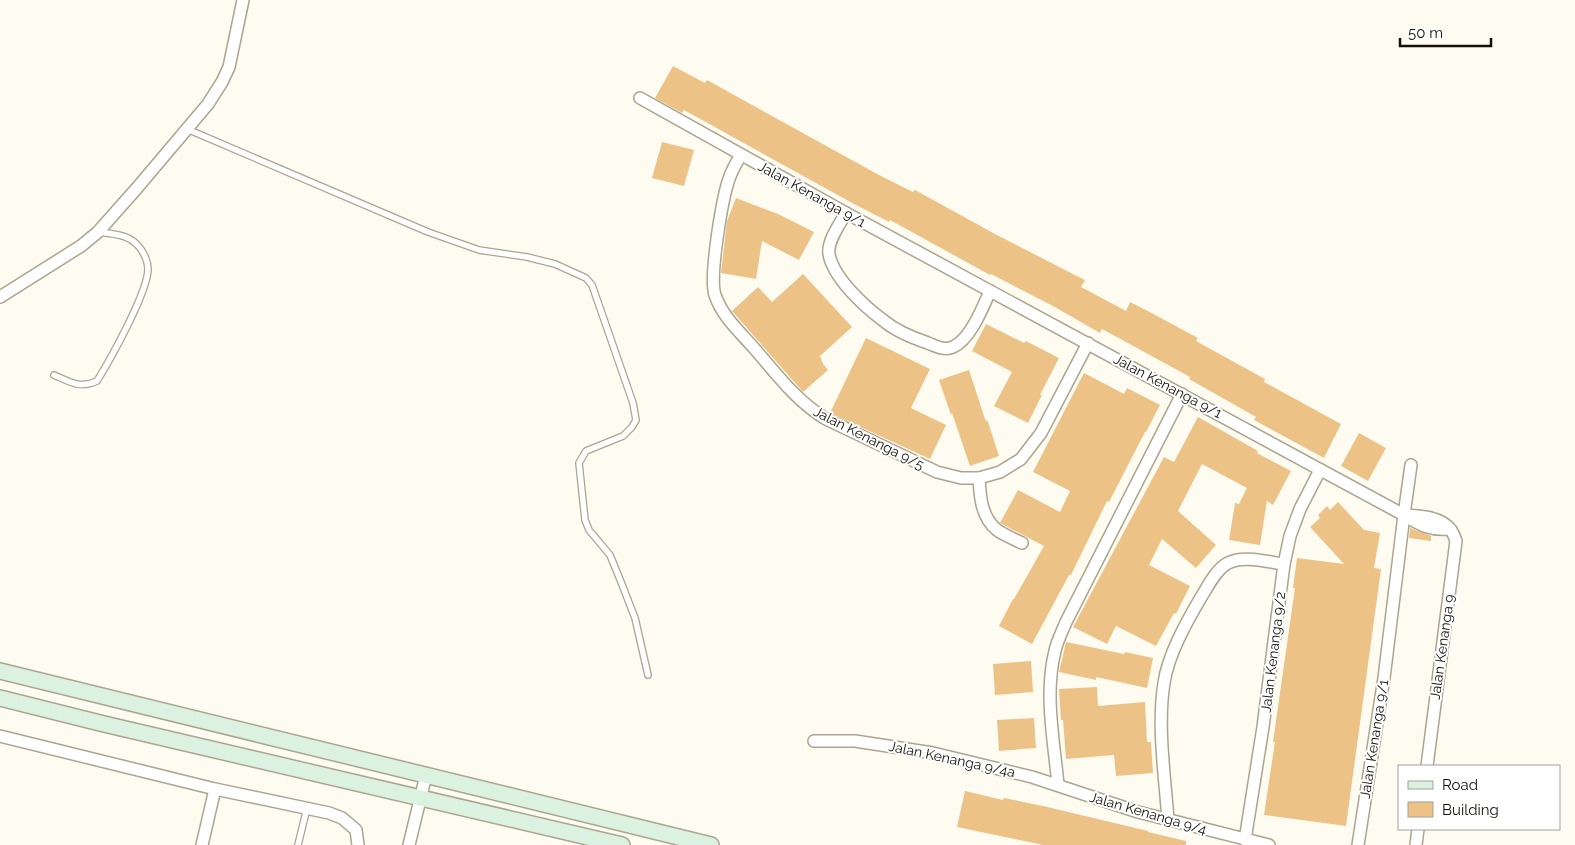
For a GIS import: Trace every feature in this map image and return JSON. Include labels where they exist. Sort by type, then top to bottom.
[{"type":"street","points":[[0,297],[81,246],[98,232],[208,104],[229,67],[243,0]]},
{"type":"street","name":"Jalan Kenanga 9/1","points":[[640,98],[846,213],[1404,515],[1384,678],[1358,845]]},
{"type":"street","name":"Jalan Kenanga 9/5","points":[[740,155],[731,173],[722,208],[713,277],[715,294],[723,313],[796,397],[811,410],[826,419],[937,472],[961,478],[979,478],[1000,472],[1021,459],[1041,433],[1088,343]]},
{"type":"street","points":[[846,213],[833,237],[829,253],[834,270],[857,297],[884,322],[912,337],[943,349],[952,348],[962,341],[970,329],[990,291]]},
{"type":"street","points":[[1058,785],[1050,702],[1050,677],[1055,650],[1066,622],[1182,394]]},
{"type":"street","points":[[1404,515],[1411,465]]},
{"type":"street","name":"Jalan Kenanga 9/2","points":[[1245,840],[1263,727],[1284,564],[1290,536],[1300,509],[1320,470]]},
{"type":"street","points":[[979,478],[981,504],[987,519],[997,529],[1022,543]]},
{"type":"street","name":"Jalan Kenanga 9","points":[[1404,515],[1418,525],[1441,530],[1450,529],[1456,541],[1427,765]]},
{"type":"street","points":[[1168,820],[1161,720],[1164,682],[1174,650],[1212,579],[1227,564],[1242,559],[1284,564]]},
{"type":"street","points":[[0,671],[711,845]]},
{"type":"street","points":[[0,698],[622,845]]},
{"type":"street","points":[[0,736],[215,789],[329,813],[342,818],[356,830],[358,845]]},
{"type":"street","name":"Jalan Kenanga 9/4a","points":[[814,741],[855,741],[933,753],[1058,785]]},
{"type":"street","points":[[409,845],[426,775]]},
{"type":"street","name":"Jalan Kenanga 9/4","points":[[1058,785],[1168,820],[1269,845]]},
{"type":"street","points":[[202,845],[215,789]]},
{"type":"street","points":[[1416,845],[1418,830]]},
{"type":"lane","points":[[187,129],[428,232],[479,250],[527,257],[555,264],[586,278],[592,285],[633,403],[636,420],[623,436],[586,451],[579,463],[585,520],[589,530],[610,555],[621,582],[635,618],[648,675]]},
{"type":"lane","points":[[54,375],[73,384],[87,386],[97,381],[135,309],[142,291],[148,270],[146,258],[139,247],[123,236],[98,232]]},
{"type":"lane","points":[[298,845],[307,808]]},
{"type":"building","points":[[673,66],[705,83],[707,80],[879,175],[913,192],[915,190],[1085,280],[1081,287],[1126,311],[1130,302],[1144,309],[1198,338],[1196,341],[1265,379],[1264,382],[1341,424],[1324,458],[1254,420],[1256,417],[1189,379],[1190,377],[1102,329],[1100,333],[1053,306],[990,275],[890,220],[889,222],[854,204],[684,110],[682,113],[655,98]]},
{"type":"building","points":[[662,142],[694,150],[684,186],[652,178]]},
{"type":"building","points":[[736,198],[778,214],[814,232],[799,260],[762,241],[756,279],[721,273],[727,221]]},
{"type":"building","points":[[803,274],[852,327],[820,356],[828,370],[803,392],[732,311],[758,287],[772,302]]},
{"type":"building","points":[[986,324],[1059,358],[1028,423],[994,406],[1012,372],[972,351]]},
{"type":"building","points":[[866,338],[930,369],[911,408],[946,425],[930,459],[830,413]]},
{"type":"building","points":[[969,370],[999,456],[970,466],[939,380]]},
{"type":"building","points":[[1084,373],[1124,394],[1127,388],[1160,405],[1109,502],[1107,501],[1071,575],[1069,575],[1032,644],[999,626],[1044,546],[1000,523],[1018,490],[1060,512],[1070,491],[1033,472]]},
{"type":"building","points":[[1198,417],[1258,451],[1257,453],[1291,471],[1273,505],[1267,501],[1260,545],[1229,540],[1235,503],[1239,504],[1247,488],[1202,464],[1178,511],[1216,545],[1196,568],[1162,539],[1149,565],[1190,586],[1176,614],[1174,613],[1156,646],[1116,626],[1107,644],[1073,627],[1164,457],[1174,462]]},
{"type":"building","points":[[1359,433],[1386,448],[1368,481],[1341,466]]},
{"type":"building","points":[[1338,502],[1364,530],[1380,533],[1374,568],[1381,569],[1346,826],[1264,815],[1295,588],[1293,588],[1297,558],[1344,564],[1310,527],[1320,518],[1318,515],[1327,506],[1330,510]]},
{"type":"building","points":[[1410,528],[1431,536],[1431,541],[1409,538]]},
{"type":"building","points":[[1066,642],[1153,658],[1147,688],[1096,677],[1096,680],[1059,672]]},
{"type":"building","points":[[1031,661],[1033,692],[995,695],[993,664]]},
{"type":"building","points":[[1097,687],[1098,706],[1145,702],[1147,742],[1151,742],[1153,773],[1116,776],[1114,755],[1066,759],[1059,689]]},
{"type":"building","points":[[1034,718],[1036,748],[999,751],[997,720]]},
{"type":"building","points":[[965,791],[1003,800],[1004,798],[1043,806],[1148,831],[1186,841],[1186,845],[1043,845],[957,827]]}]
